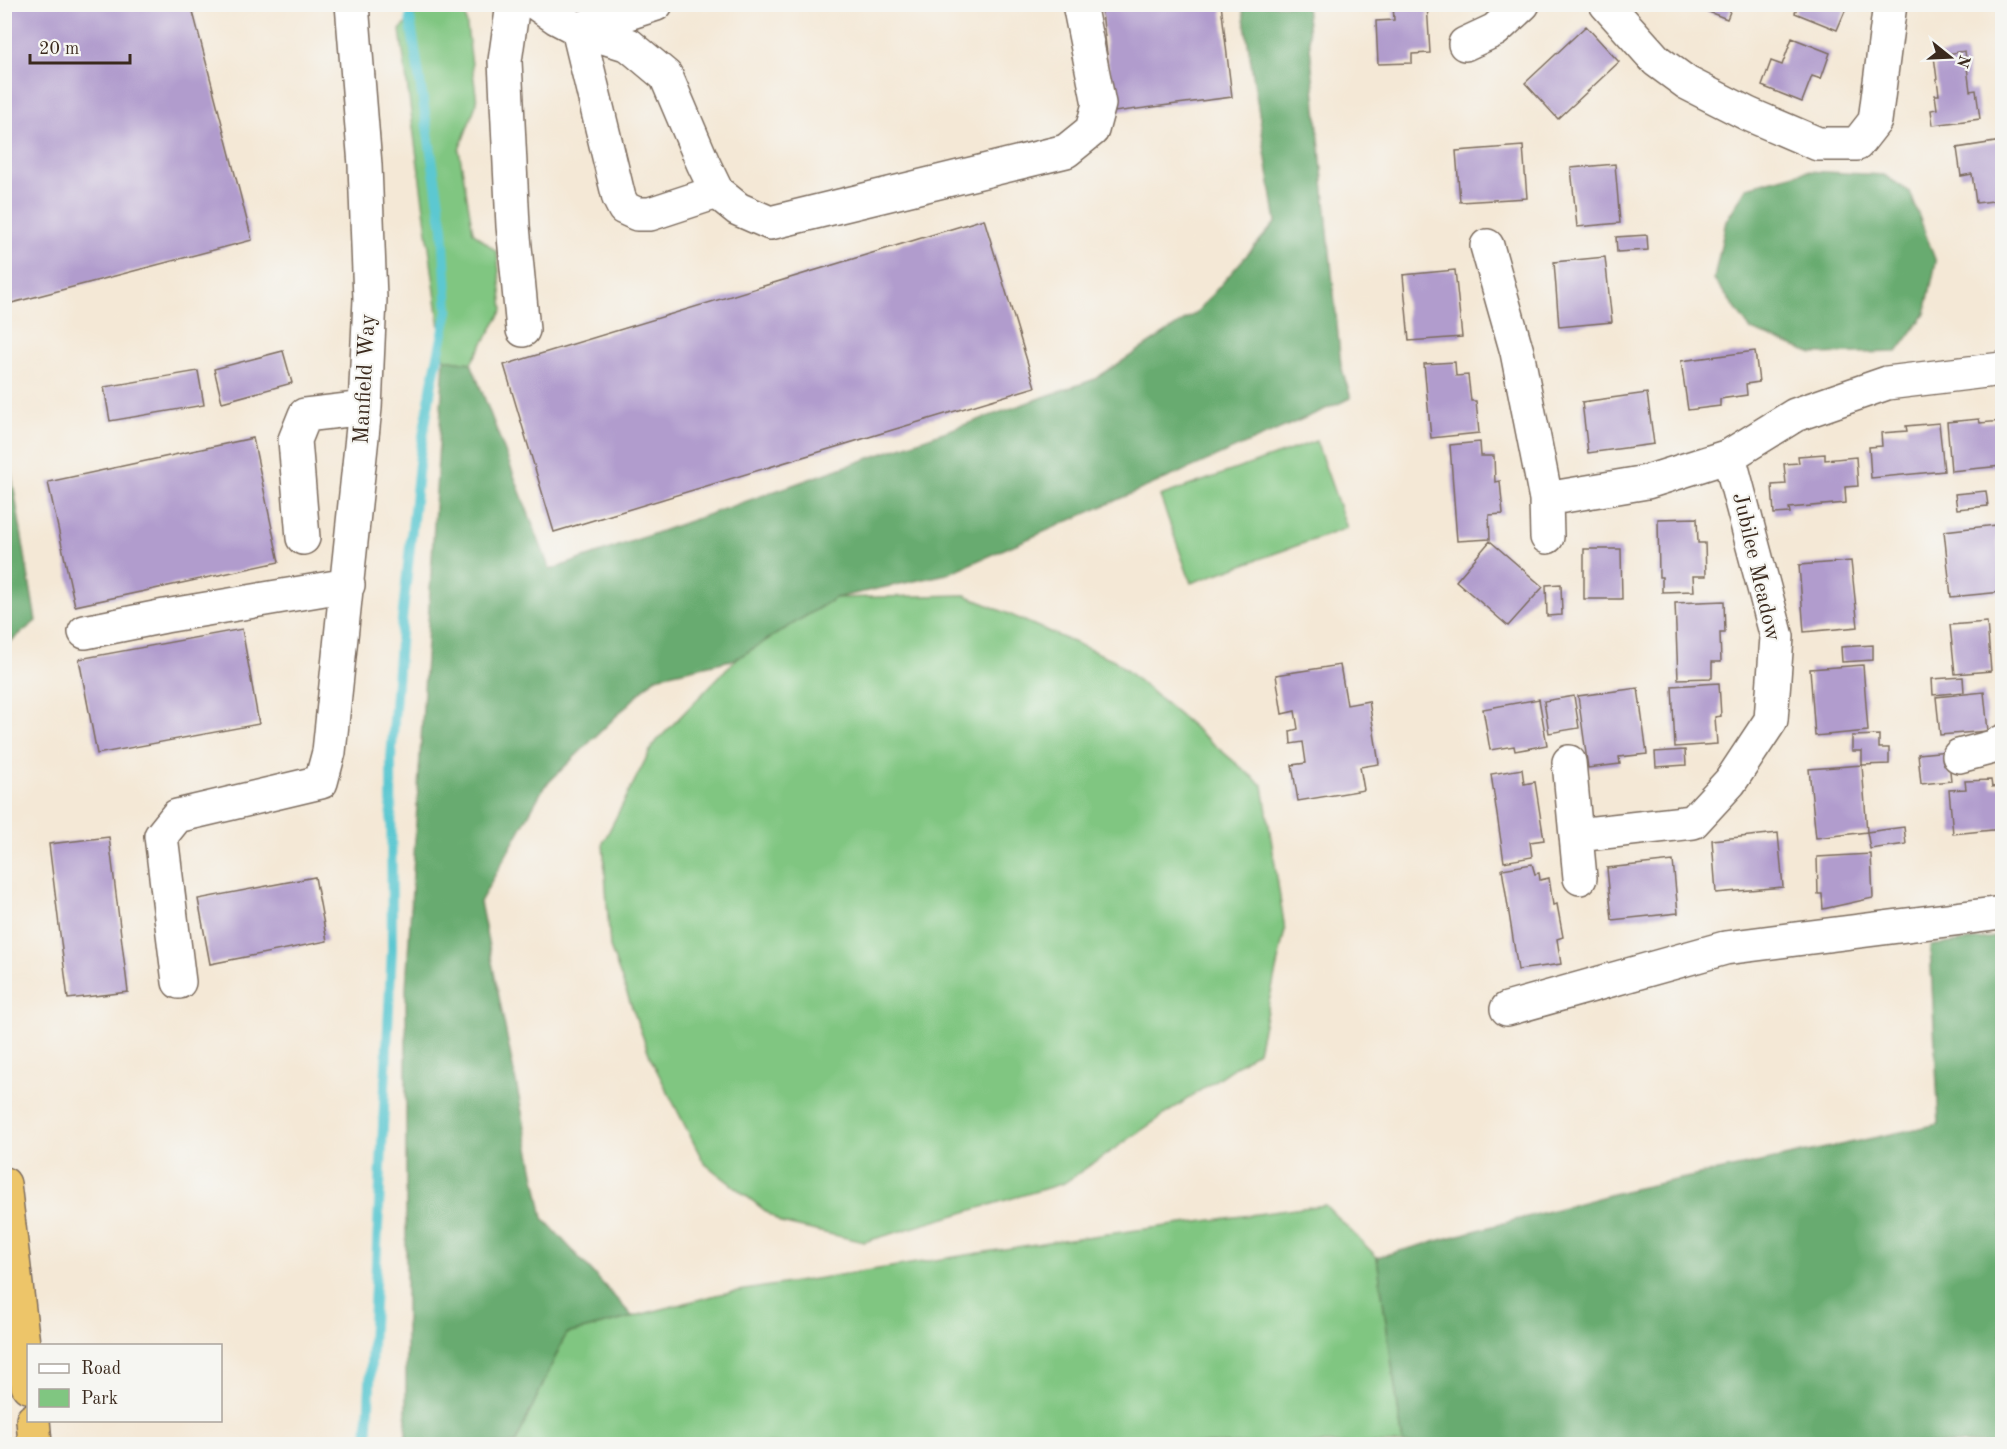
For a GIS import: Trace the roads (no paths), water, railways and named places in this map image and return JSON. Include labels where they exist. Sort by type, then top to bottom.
[{"type":"highway","points":[[4,1184],[27,1378]]},
{"type":"highway","points":[[33,1422],[35,1444]]},
{"type":"street","name":"Manfield Way","points":[[179,982],[161,836],[177,816],[321,783],[329,752],[365,408],[370,299],[365,165],[352,4]]},
{"type":"street","points":[[513,4],[505,61],[513,226],[523,330]]},
{"type":"street","points":[[537,4],[578,29],[629,45],[666,76],[717,192],[738,209],[770,223],[1066,151],[1092,130],[1099,104],[1079,4]]},
{"type":"street","points":[[578,29],[656,4]]},
{"type":"street","points":[[1465,44],[1495,30],[1524,4]]},
{"type":"street","points":[[1606,4],[1657,61],[1687,83],[1748,114],[1818,144],[1857,144],[1875,121],[1890,4]]},
{"type":"street","points":[[578,29],[619,198],[624,208],[636,214],[650,214],[717,192]]},
{"type":"street","points":[[1487,246],[1517,352],[1546,500],[1547,537]]},
{"type":"street","points":[[1546,500],[1647,482],[1729,456],[1795,415],[1887,384],[2002,369]]},
{"type":"street","points":[[303,538],[295,440],[305,415],[365,408]]},
{"type":"street","name":"Jubilee Meadow","points":[[1577,835],[1693,822],[1730,782],[1771,720],[1778,637],[1729,456]]},
{"type":"street","points":[[85,632],[348,585]]},
{"type":"street","points":[[1959,756],[1993,747],[2002,742]]},
{"type":"street","points":[[1569,762],[1580,878]]},
{"type":"street","points":[[1507,1009],[1725,948],[2002,913]]},
{"type":"waterway","points":[[367,1444],[392,949],[391,759],[401,630],[420,455],[432,383],[448,311],[443,229],[410,18]]}]
